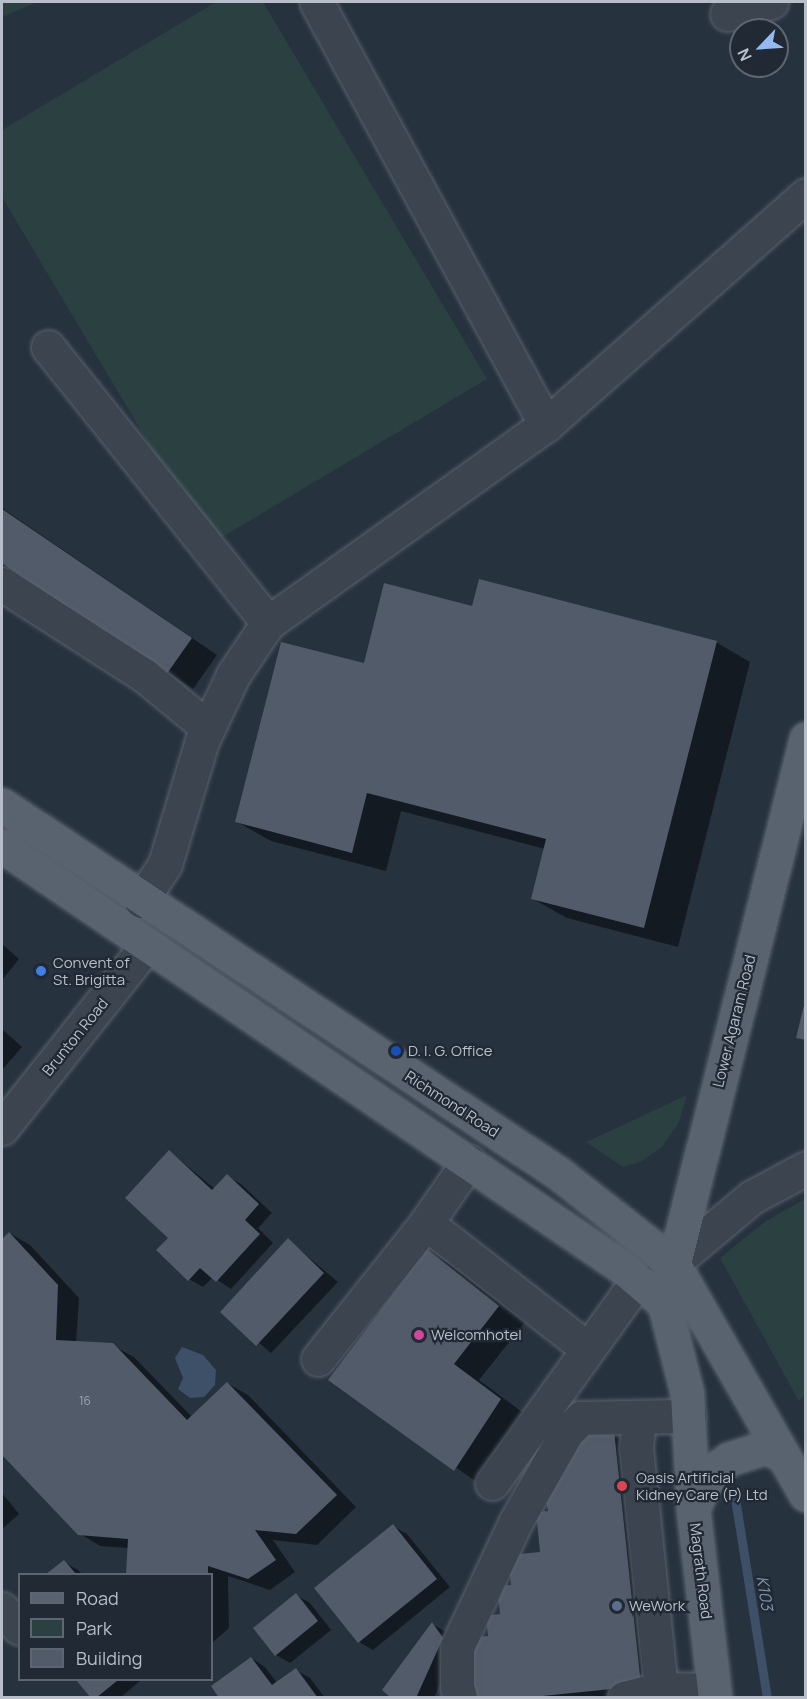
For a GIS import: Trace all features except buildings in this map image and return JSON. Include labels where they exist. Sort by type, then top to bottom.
[{"type":"main road","name":"Lower Agaram Road","points":[[664,1304],[804,751]]},
{"type":"main road","name":"Richmond Road","points":[[2,805],[151,908],[558,1173],[673,1263],[806,1495]]},
{"type":"main road","points":[[2,846],[146,946],[469,1161],[638,1280],[664,1304]]},
{"type":"main road","points":[[146,946],[151,908]]},
{"type":"main road","name":"Magrath Road","points":[[664,1304],[689,1416],[693,1508],[715,1694]]},
{"type":"main road","points":[[693,1508],[711,1472],[729,1459],[766,1447],[783,1455]]},
{"type":"street","points":[[316,2],[546,425]]},
{"type":"street","points":[[727,14],[771,2]]},
{"type":"street","points":[[151,908],[208,728],[233,675],[268,623],[546,425],[806,195]]},
{"type":"street","points":[[48,347],[268,623]]},
{"type":"street","points":[[2,584],[144,675],[208,728]]},
{"type":"street","name":"Brunton Road","points":[[2,1128],[146,946]]},
{"type":"street","points":[[318,1359],[426,1223],[469,1161]]},
{"type":"street","points":[[673,1263],[752,1197],[806,1168]]},
{"type":"street","points":[[426,1223],[588,1348]]},
{"type":"street","points":[[492,1483],[638,1280]]},
{"type":"street","points":[[460,1698],[457,1686],[458,1647],[515,1523],[567,1432],[581,1418],[609,1415],[639,1419],[689,1416]]},
{"type":"street","points":[[639,1419],[636,1448],[661,1689]]},
{"type":"street","points":[[2,1609],[18,1627]]},
{"type":"street","points":[[624,1698],[661,1689],[715,1694]]},
{"type":"green space","points":[[2,2],[37,2],[2,17]]},
{"type":"green space","points":[[216,2],[263,2],[487,379],[209,545],[2,197],[2,130]]},
{"type":"green space","points":[[687,1095],[679,1122],[662,1147],[640,1162],[623,1167],[586,1142]]},
{"type":"green space","points":[[805,1199],[806,1393],[799,1401],[720,1258],[766,1221]]},
{"type":"water","points":[[182,1347],[203,1355],[216,1370],[215,1385],[204,1397],[190,1398],[178,1389],[183,1378],[175,1358]]},
{"type":"waterway","name":"K103","points":[[734,1492],[767,1698]]},
{"type":"place","name":"Convent of St. Brigitta","points":[[41,971]]},
{"type":"place","name":"D. I. G. Office","points":[[396,1051]]},
{"type":"place","name":"Welcomhotel","points":[[419,1335]]},
{"type":"place","name":"Oasis Artificial Kidney Care (P) Ltd","points":[[622,1486]]},
{"type":"place","name":"WeWork","points":[[617,1606]]}]
